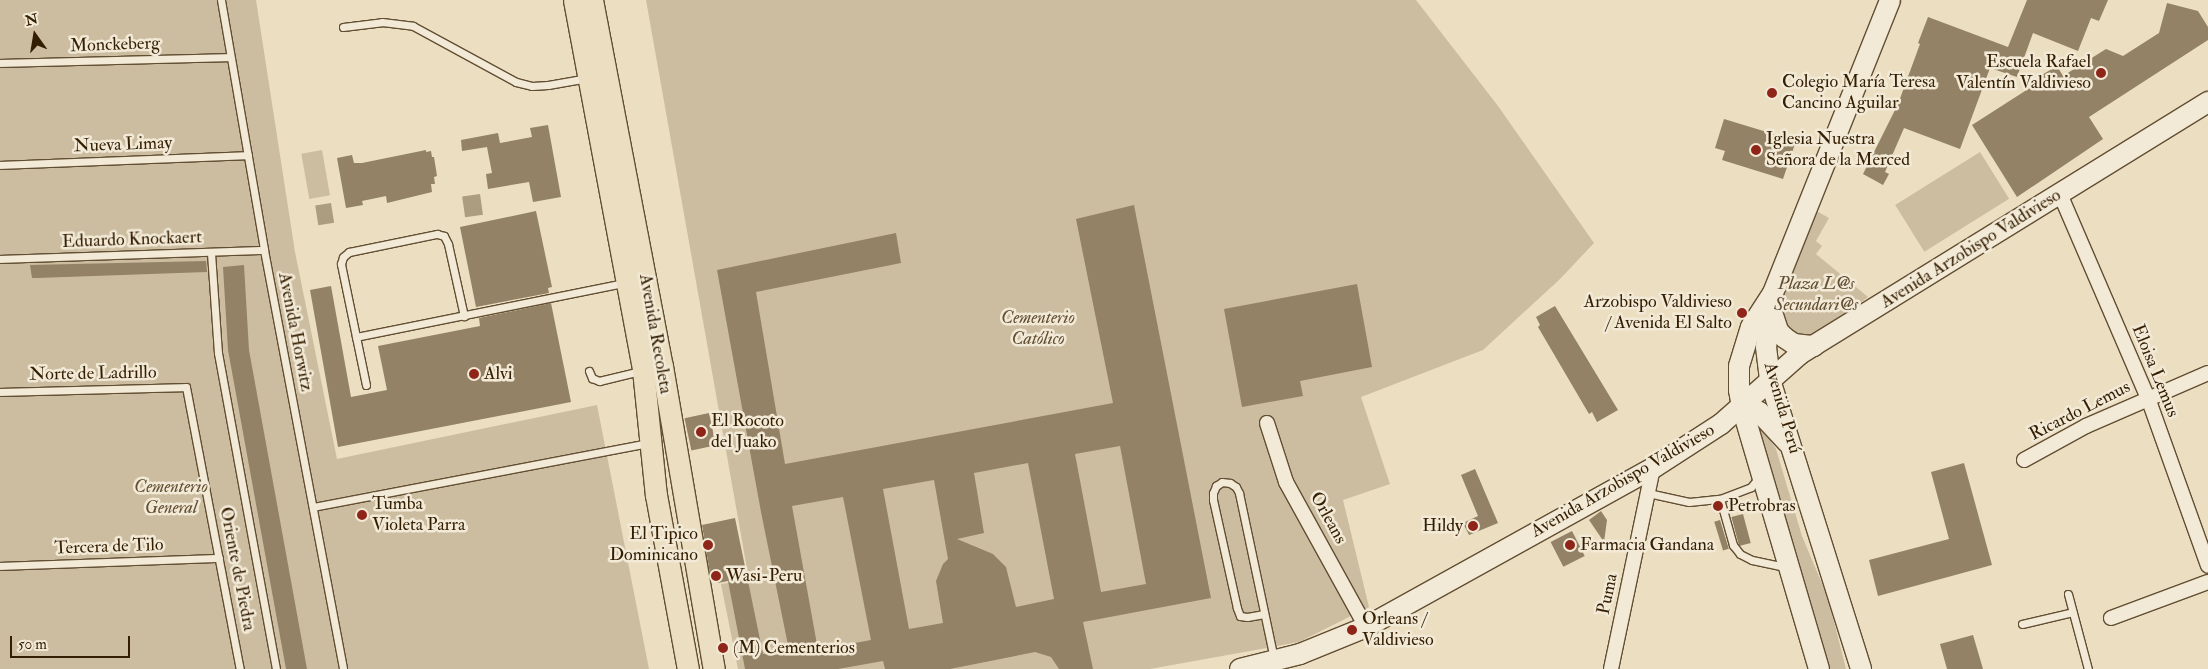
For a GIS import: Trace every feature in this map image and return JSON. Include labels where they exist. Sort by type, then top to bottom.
[{"type":"main road","name":"Avenida Recoleta","points":[[574,0],[643,370],[658,504],[688,669]]},
{"type":"main road","name":"Avenida Recoleta","points":[[592,0],[662,366],[714,669]]},
{"type":"main road","points":[[1814,346],[1794,344],[1778,331],[1772,303],[1890,0]]},
{"type":"main road","name":"Avenida Arzobispo Valdivieso","points":[[1258,666],[1322,647],[1366,627],[1653,468],[1699,440],[1742,407],[1789,362],[2208,102]]},
{"type":"main road","name":"Avenida Perú","points":[[1772,303],[1766,347],[1770,380],[1861,669]]},
{"type":"main road","name":"Avenida Perú","points":[[1772,303],[1758,314],[1744,346],[1738,379],[1742,407],[1819,669]]},
{"type":"main road","points":[[1742,407],[1756,410],[1765,417],[1794,452]]},
{"type":"street","name":"Eloisa Lemus","points":[[2060,194],[2148,398],[2208,566]]},
{"type":"street","name":"Ricardo Lemus","points":[[2024,460],[2086,426],[2208,373]]},
{"type":"street","name":"Orleans","points":[[1267,423],[1286,482],[1366,627]]},
{"type":"street","name":"Puma","points":[[1611,669],[1653,468]]},
{"type":"street","points":[[2111,618],[2208,582]]},
{"type":"lane","name":"Avenida Horwitz","points":[[221,0],[264,250],[343,669]]},
{"type":"lane","points":[[343,27],[382,22],[413,26],[516,82],[532,86],[548,85],[589,77]]},
{"type":"lane","name":"Monckeberg","points":[[0,63],[230,57]]},
{"type":"lane","name":"Nueva Limay","points":[[0,165],[248,155]]},
{"type":"lane","points":[[366,385],[341,264],[343,257],[349,252],[437,234],[444,236],[448,244],[464,316]]},
{"type":"lane","name":"Eduardo Knockaert","points":[[0,259],[264,250]]},
{"type":"lane","points":[[211,253],[218,353],[276,669]]},
{"type":"lane","points":[[356,337],[626,283]]},
{"type":"lane","points":[[589,371],[592,378],[599,381],[643,370]]},
{"type":"lane","name":"Norte de Ladrillo","points":[[0,392],[186,387]]},
{"type":"lane","name":"Oriente de Piedra","points":[[186,387],[240,669]]},
{"type":"lane","points":[[313,507],[651,443]]},
{"type":"lane","points":[[1648,494],[1690,502],[1720,500],[1751,487],[1762,474]]},
{"type":"lane","points":[[1258,666],[1264,614],[1239,493],[1236,487],[1230,483],[1222,482],[1216,486],[1213,500],[1237,608],[1240,616],[1247,618],[1264,614]]},
{"type":"lane","points":[[1720,500],[1733,545],[1740,554],[1772,566],[1789,567]]},
{"type":"lane","name":"Tercera de Tilo","points":[[0,566],[219,558]]},
{"type":"lane","points":[[2068,594],[2088,669]]},
{"type":"lane","points":[[2022,624],[2073,612]]},
{"type":"green space","name":"Cementerio General","points":[[0,0],[256,0],[295,252],[337,459],[597,405],[649,669],[0,669]]},
{"type":"green space","name":"Cementerio Católico","points":[[646,0],[1416,0],[1498,106],[1594,243],[1560,279],[1483,350],[1361,397],[1390,484],[1343,500],[1369,607],[1299,642],[1150,669],[738,669],[721,584],[749,580]]},
{"type":"green space","points":[[322,150],[330,195],[309,199],[301,154]]},
{"type":"green space","points":[[1980,152],[2009,199],[1924,252],[1895,205]]},
{"type":"green space","name":"Plaza L@s Secundari@s","points":[[1811,208],[1829,218],[1816,241],[1822,246],[1816,254],[1868,297],[1814,338],[1793,334],[1776,315]]},
{"type":"green space","points":[[1751,421],[1760,426],[1776,449],[1802,536],[1828,598],[1846,669],[1823,669]]},
{"type":"shaded area","points":[[480,194],[483,215],[465,217],[462,197]]},
{"type":"shaded area","points":[[331,203],[334,223],[318,225],[315,206]]},
{"type":"building","points":[[2027,0],[2108,0],[2099,21],[2091,18],[2078,51],[2033,33],[2017,77],[1990,68],[1960,149],[1904,128],[1885,172],[1889,174],[1883,185],[1863,174],[1898,104],[1928,17],[2008,47]]},
{"type":"building","points":[[2167,3],[2198,11],[2208,27],[2208,40],[2089,117],[2103,139],[2017,197],[1972,125],[2036,84],[2030,82],[2057,66],[2063,76],[2106,49],[2123,56],[2159,33]]},
{"type":"building","name":"Iglesia Nuestra Señora de la Merced","points":[[1724,119],[1796,141],[1783,179],[1722,160],[1725,151],[1715,148]]},
{"type":"building","points":[[548,125],[561,197],[533,202],[529,182],[488,189],[486,174],[492,173],[487,147],[462,151],[461,140],[498,133],[500,143],[532,137],[530,128]]},
{"type":"building","points":[[426,150],[426,152],[431,151],[432,157],[434,157],[437,176],[434,177],[435,184],[431,184],[432,192],[387,203],[386,196],[362,201],[363,205],[346,208],[337,158],[352,155],[354,163],[362,163]]},
{"type":"building","points":[[1134,205],[1211,598],[1083,622],[1093,669],[1059,669],[1051,657],[1035,652],[950,669],[885,669],[883,661],[838,669],[745,669],[728,581],[718,583],[711,580],[702,525],[735,518],[763,654],[789,650],[761,512],[717,270],[896,233],[901,263],[756,292],[785,464],[1113,403],[1076,219]],"holes":[[[1120,446],[1146,584],[1101,592],[1075,454]],[[1028,463],[1054,599],[1016,607],[1006,567],[993,554],[957,539],[984,533],[974,473]],[[934,480],[948,559],[943,564],[936,581],[943,623],[909,629],[883,489]],[[843,497],[871,640],[818,650],[792,506]]]},
{"type":"building","points":[[536,211],[552,287],[548,288],[549,293],[476,307],[460,227]]},
{"type":"building","points":[[206,261],[207,272],[37,278],[32,278],[30,265]]},
{"type":"building","points":[[244,265],[249,350],[307,669],[286,669],[228,350],[223,267]]},
{"type":"building","points":[[1357,284],[1372,367],[1300,381],[1303,396],[1242,407],[1224,309]]},
{"type":"building","name":"Alvi","points":[[331,286],[351,397],[387,390],[378,346],[480,326],[479,318],[551,303],[571,402],[338,447],[310,290]]},
{"type":"building","points":[[1555,306],[1618,410],[1597,422],[1592,412],[1589,414],[1538,327],[1540,325],[1536,317]]},
{"type":"building","name":"El Rocoto del Juako","points":[[709,413],[716,445],[691,450],[685,418]]},
{"type":"building","points":[[1964,463],[1992,565],[1878,596],[1869,560],[1949,539],[1931,472]]},
{"type":"building","points":[[1475,469],[1498,523],[1469,535],[1463,523],[1478,516],[1461,475]]},
{"type":"building","points":[[1601,511],[1607,520],[1604,542],[1589,520]]},
{"type":"building","points":[[1743,514],[1751,543],[1739,546],[1731,517]]},
{"type":"building","points":[[1720,520],[1729,549],[1723,550],[1714,522]]},
{"type":"building","points":[[1572,531],[1585,556],[1563,567],[1551,542]]},
{"type":"building","points":[[1973,635],[1983,669],[1947,669],[1940,644]]},
{"type":"place","name":"Escuela Rafael Valentín Valdivieso","points":[[2101,73]]},
{"type":"place","name":"Colegio María Teresa Cancino Aguilar","points":[[1772,93]]},
{"type":"place","name":"Iglesia Nuestra Señora de la Merced","points":[[1756,150]]},
{"type":"place","name":"Arzobispo Valdivieso / Avenida El Salto","points":[[1742,313]]},
{"type":"place","name":"Alvi","points":[[474,374]]},
{"type":"place","name":"El Rocoto del Juako","points":[[701,432]]},
{"type":"place","name":"Petrobras","points":[[1718,506]]},
{"type":"place","name":"Tumba Violeta Parra","points":[[362,515]]},
{"type":"place","name":"Hildy","points":[[1473,526]]},
{"type":"place","name":"El Tipico Dominicano","points":[[708,545]]},
{"type":"place","name":"Farmacia Gandana","points":[[1570,545]]},
{"type":"place","name":"Wasi-Peru","points":[[716,576]]},
{"type":"place","name":"Orleans / Valdivieso","points":[[1352,630]]},
{"type":"place","name":"(M) Cementerios","points":[[723,648]]}]
